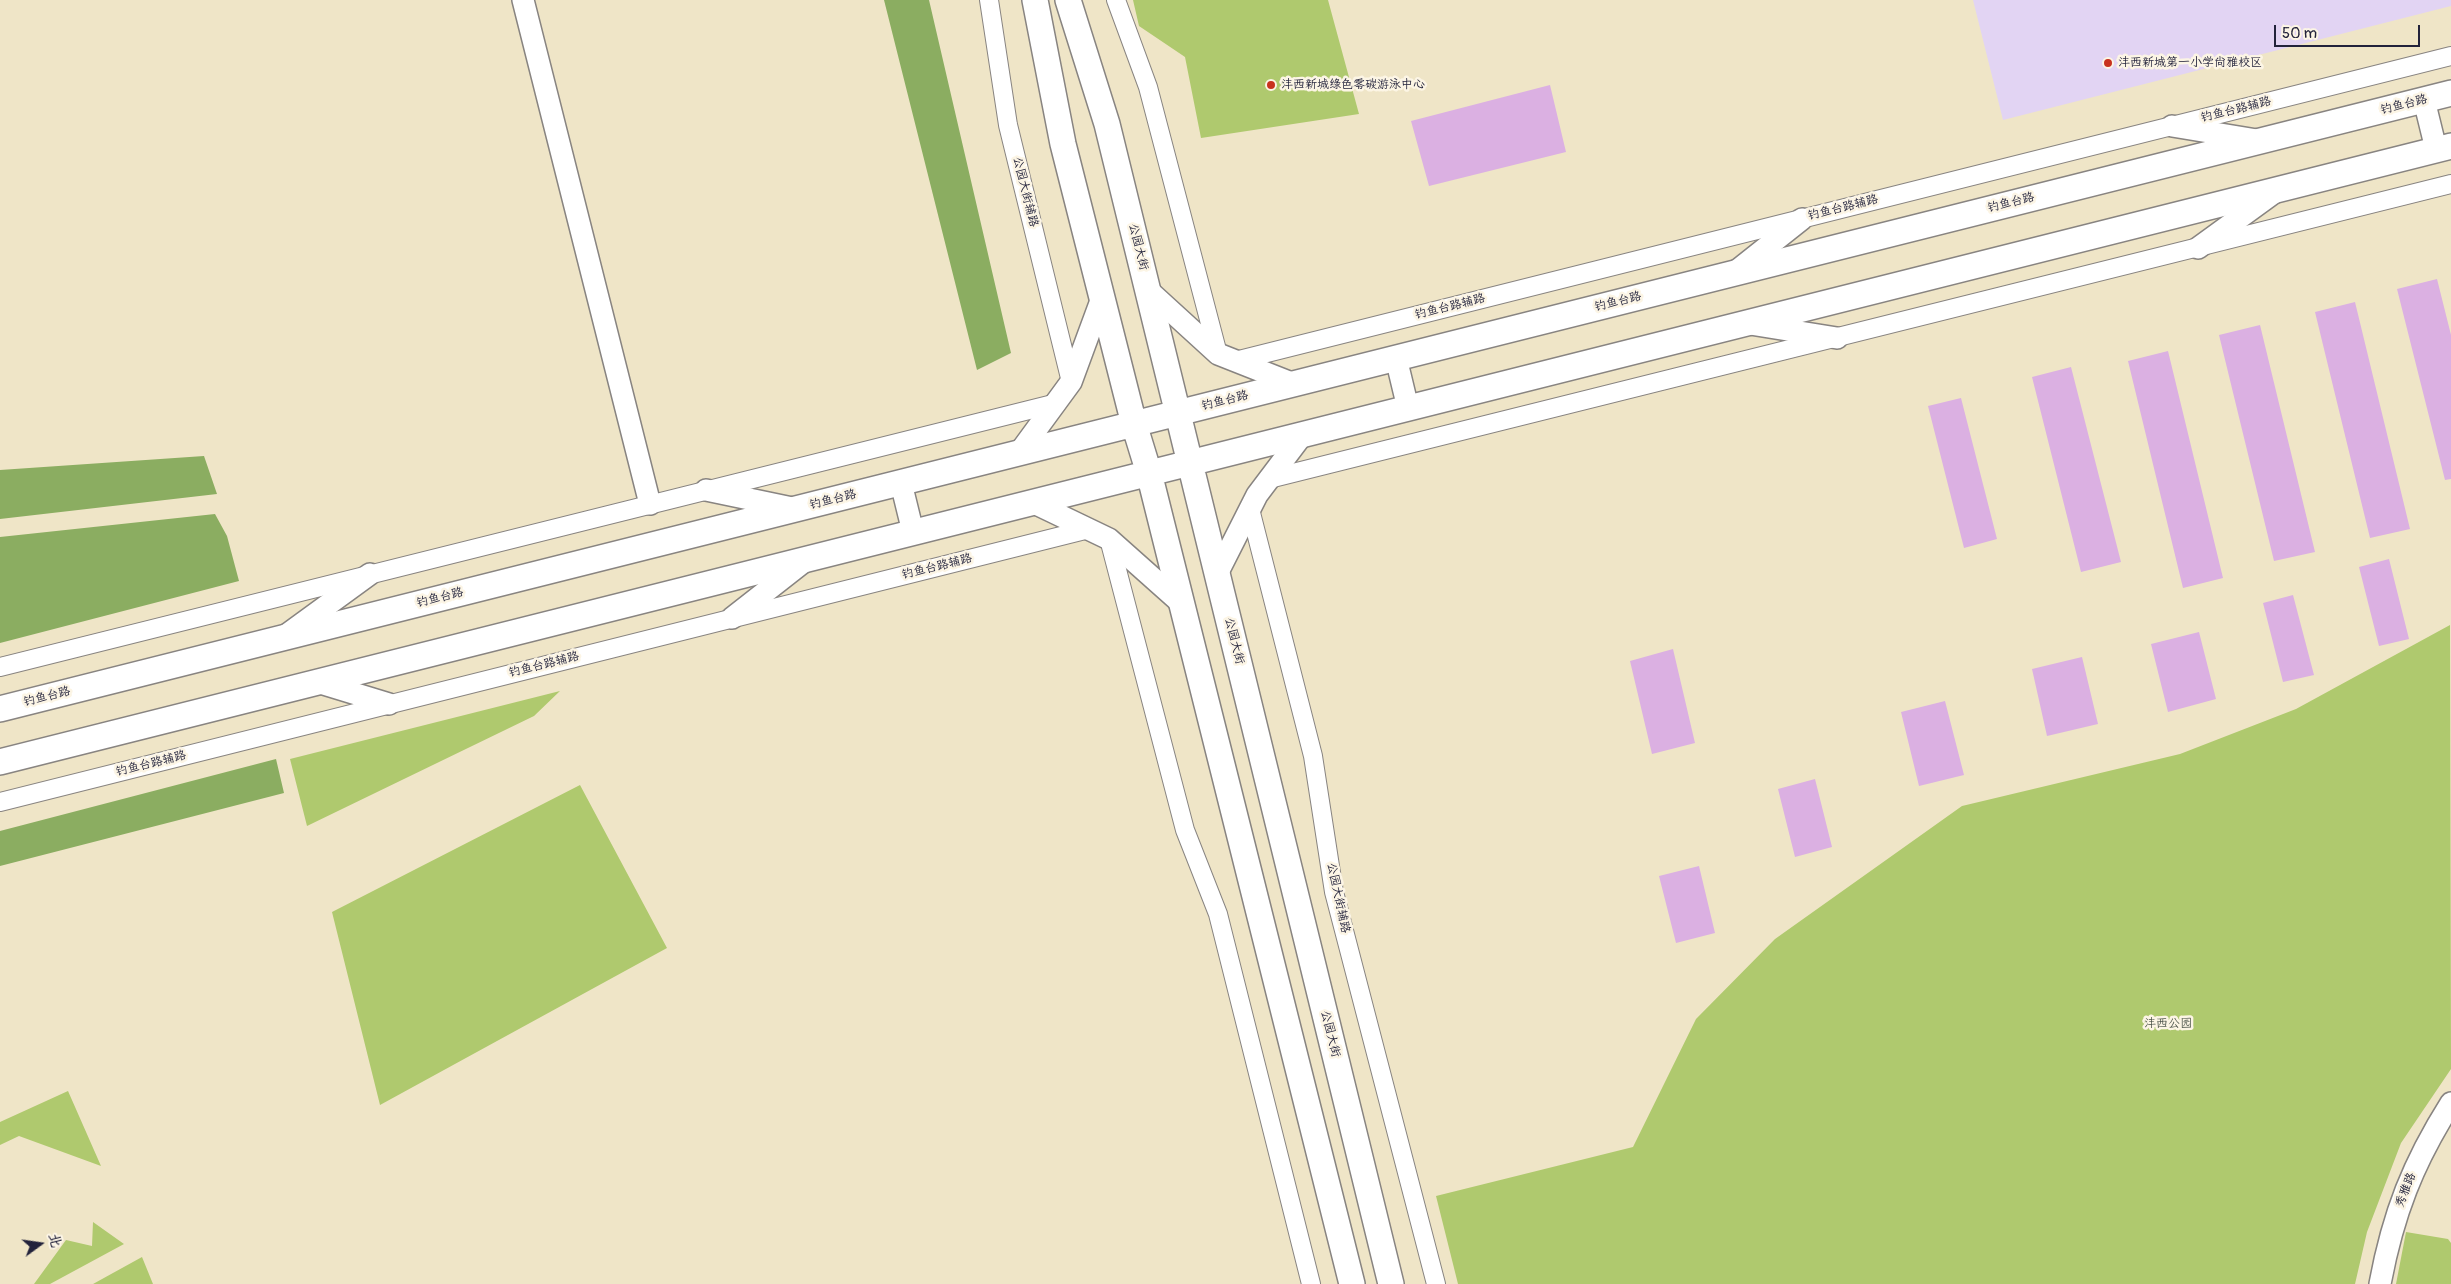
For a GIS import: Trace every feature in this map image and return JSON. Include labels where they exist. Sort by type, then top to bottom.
[{"type":"main road","points":[[1035,0],[1063,144],[1134,424],[1149,473],[1352,1284]]},
{"type":"main road","name":"公园大街","points":[[1068,0],[1107,124],[1391,1284]]},
{"type":"main road","name":"钓鱼台路","points":[[0,709],[2451,93]]},
{"type":"main road","points":[[0,762],[2444,147]]},
{"type":"street","points":[[523,0],[650,504]]},
{"type":"street","name":"公园大街辅路","points":[[989,0],[1008,125],[1071,382]]},
{"type":"street","points":[[1116,0],[1148,87],[1226,357]]},
{"type":"street","name":"钓鱼台路辅路","points":[[1226,357],[1802,218],[2451,56]]},
{"type":"street","points":[[2424,100],[2444,147]]},
{"type":"street","points":[[2172,126],[2260,141]]},
{"type":"street","points":[[1269,479],[2451,184]]},
{"type":"street","points":[[2198,248],[2280,188]]},
{"type":"street","points":[[1733,273],[1802,218]]},
{"type":"street","points":[[1149,291],[1226,357],[1294,384]]},
{"type":"street","points":[[1018,453],[1071,382],[1102,298]]},
{"type":"street","points":[[1745,323],[1837,338]]},
{"type":"street","points":[[1396,358],[1408,408]]},
{"type":"street","points":[[0,667],[1057,403]]},
{"type":"street","points":[[1217,574],[1250,509],[1269,479],[1303,434]]},
{"type":"street","points":[[901,483],[913,532]]},
{"type":"street","points":[[706,490],[798,509]]},
{"type":"street","points":[[1032,502],[1109,539],[1182,604]]},
{"type":"street","name":"公园大街辅路","points":[[1250,509],[1313,756],[1334,892],[1436,1284]]},
{"type":"street","name":"钓鱼台路辅路","points":[[0,802],[1088,529]]},
{"type":"street","points":[[1109,539],[1185,830],[1218,914],[1311,1284]]},
{"type":"street","points":[[732,618],[808,558]]},
{"type":"street","points":[[281,638],[370,574]]},
{"type":"street","points":[[317,682],[389,704]]},
{"type":"street","name":"秀雅路","points":[[2380,1284],[2387,1242],[2405,1189],[2426,1143],[2451,1103]]},
{"type":"shaded area","name":"沣西新城第一小学尚雅校区","points":[[1973,0],[2451,0],[2451,6],[2003,120]]},
{"type":"green space","points":[[884,0],[929,0],[1011,353],[977,370]]},
{"type":"green space","name":"沣西新城绿色零碳游泳中心","points":[[1133,0],[1328,0],[1359,114],[1201,138],[1185,57],[1139,26]]},
{"type":"green space","points":[[204,456],[217,494],[0,519],[0,470]]},
{"type":"green space","points":[[215,514],[227,536],[239,581],[0,643],[0,537]]},
{"type":"green space","name":"沣西公园","points":[[2450,625],[2451,1069],[2401,1143],[2367,1232],[2355,1284],[1458,1284],[1436,1196],[1633,1147],[1696,1019],[1775,939],[1962,806],[2180,754],[2296,709]]},
{"type":"green space","points":[[560,691],[534,716],[307,826],[290,759]]},
{"type":"green space","points":[[276,759],[284,793],[0,866],[0,831]]},
{"type":"green space","points":[[580,785],[667,948],[380,1105],[332,912]]},
{"type":"green space","points":[[68,1091],[101,1166],[19,1136],[0,1145],[0,1122]]},
{"type":"green space","points":[[93,1222],[124,1244],[50,1284],[34,1284],[66,1240],[92,1246]]},
{"type":"green space","points":[[2406,1232],[2448,1239],[2451,1243],[2451,1284],[2396,1284]]},
{"type":"green space","points":[[142,1257],[153,1284],[93,1284]]},
{"type":"building","points":[[1550,85],[1566,152],[1429,186],[1411,121]]},
{"type":"building","points":[[2437,279],[2451,335],[2451,479],[2445,480],[2397,289]]},
{"type":"building","points":[[2355,302],[2410,529],[2370,538],[2315,312]]},
{"type":"building","points":[[2260,325],[2315,552],[2274,561],[2219,335]]},
{"type":"building","points":[[2168,351],[2223,578],[2183,588],[2128,361]]},
{"type":"building","points":[[2071,367],[2121,562],[2081,572],[2032,377]]},
{"type":"building","points":[[1961,398],[1997,539],[1964,548],[1928,406]]},
{"type":"building","points":[[2389,559],[2409,639],[2379,646],[2359,567]]},
{"type":"building","points":[[2293,595],[2314,675],[2283,682],[2263,603]]},
{"type":"building","points":[[2199,632],[2216,699],[2168,712],[2151,644]]},
{"type":"building","points":[[1673,649],[1695,743],[1652,754],[1630,661]]},
{"type":"building","points":[[2082,657],[2098,724],[2047,736],[2032,669]]},
{"type":"building","points":[[1945,701],[1964,775],[1919,786],[1901,712]]},
{"type":"building","points":[[1815,779],[1832,847],[1795,857],[1778,789]]},
{"type":"building","points":[[1699,866],[1715,933],[1676,943],[1659,876]]},
{"type":"place","name":"沣西新城第一小学尚雅校区","points":[[2108,63]]},
{"type":"place","name":"沣西新城绿色零碳游泳中心","points":[[1271,85]]}]
